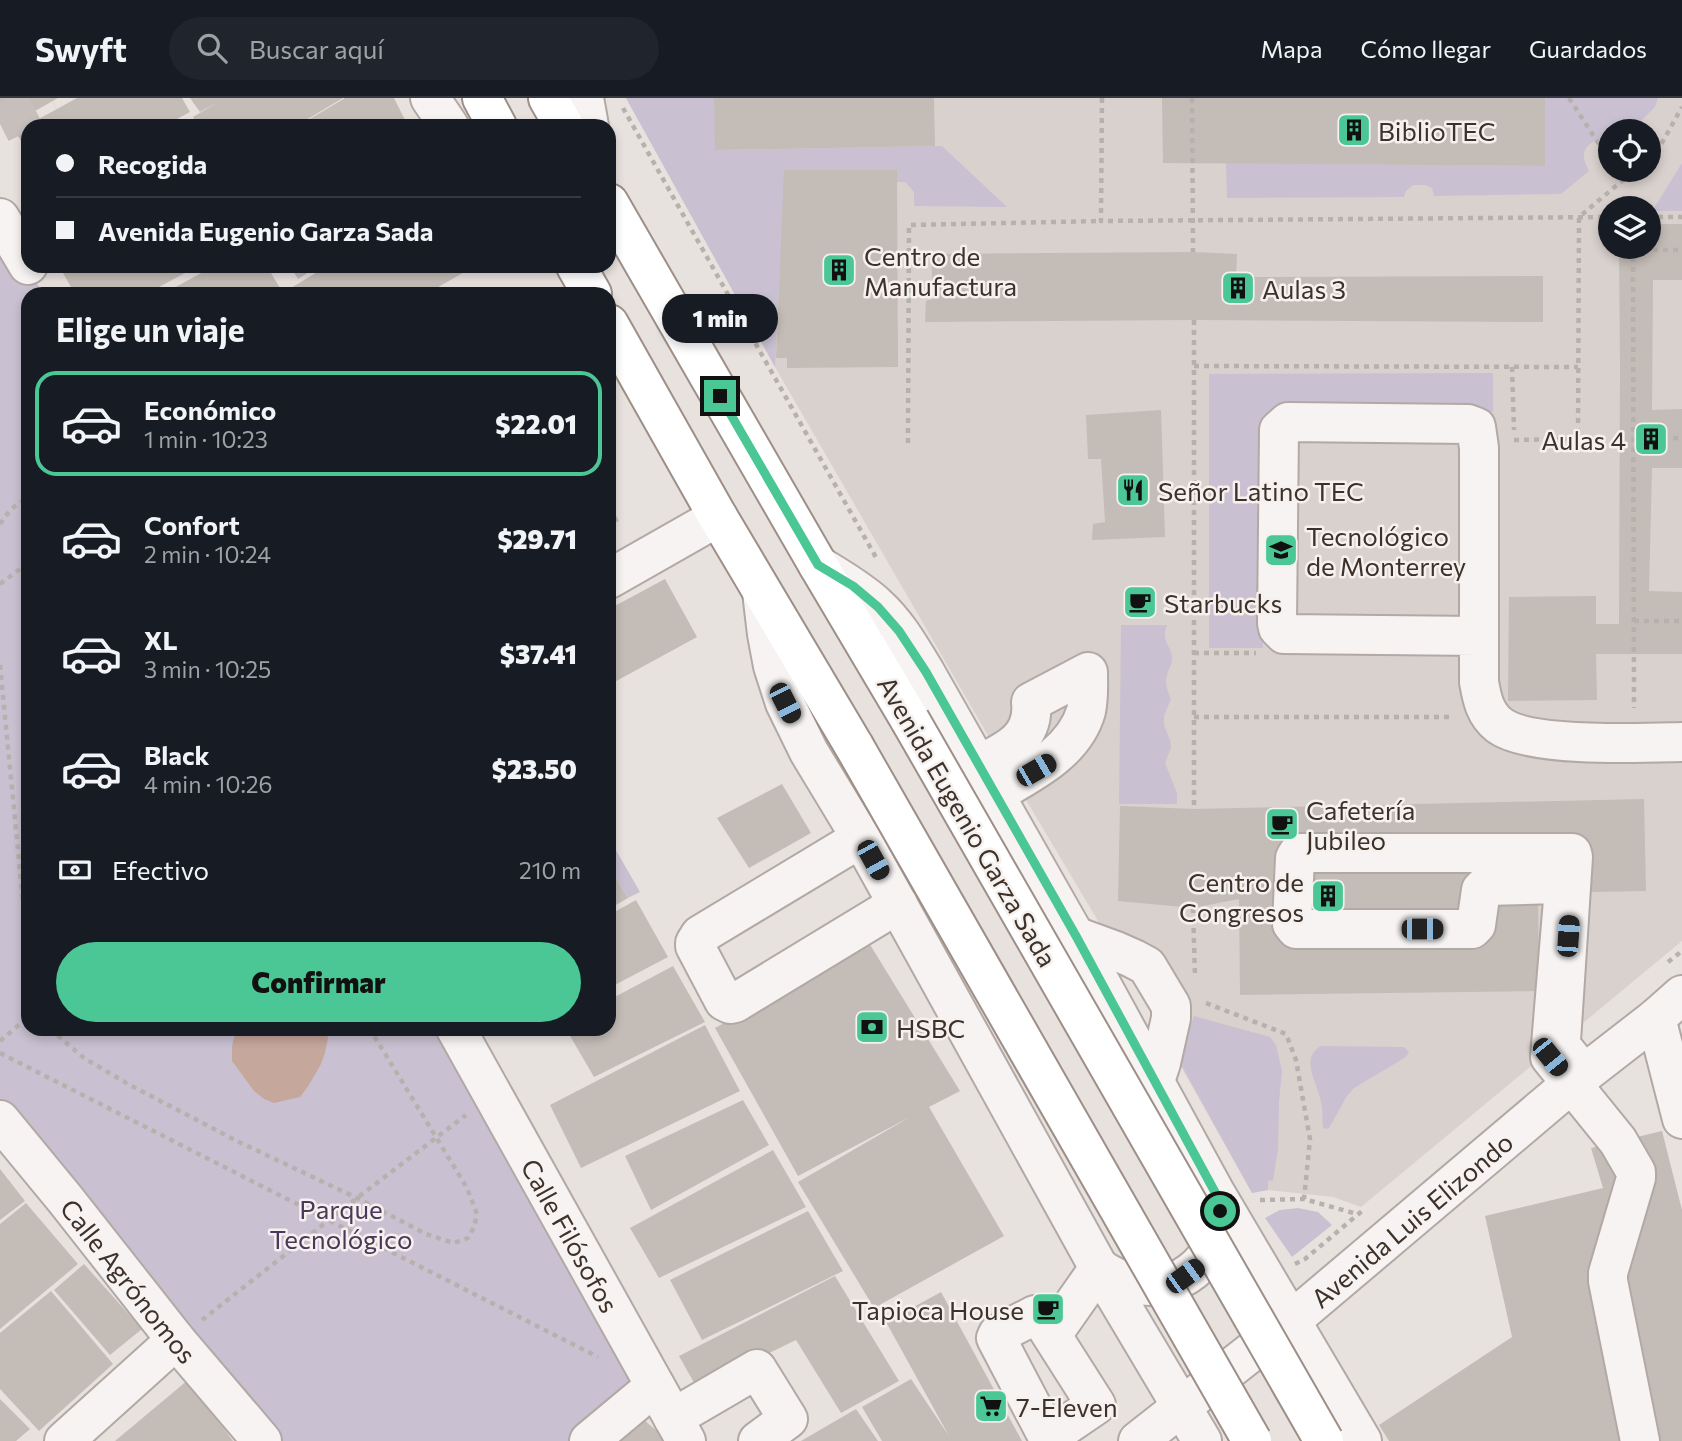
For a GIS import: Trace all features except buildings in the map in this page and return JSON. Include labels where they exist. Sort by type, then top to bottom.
[{"type":"highway","points":[[482,98],[493,119]]},
{"type":"highway","points":[[548,98],[560,119]]},
{"type":"highway","name":"Avenida Eugenio Garza Sada","points":[[616,215],[1324,1441]]},
{"type":"highway","points":[[616,336],[718,517],[854,746],[1251,1441]]},
{"type":"street","points":[[430,98],[444,119]]},
{"type":"street","points":[[584,98],[588,119]]},
{"type":"street","points":[[0,218],[21,254]]},
{"type":"street","points":[[1478,636],[1296,635],[1280,631],[1277,623],[1280,427],[1288,422],[1338,422],[1468,424],[1476,428],[1479,449],[1479,682],[1483,703],[1490,715],[1500,726],[1526,737],[1578,742],[1682,743]]},
{"type":"street","points":[[616,575],[718,517]]},
{"type":"street","points":[[818,565],[853,586],[878,607],[899,631],[926,672],[1155,1081],[1233,1197],[1292,1320],[1362,1441]]},
{"type":"street","points":[[762,592],[773,666],[785,703],[809,752],[861,838],[1099,1268],[1202,1441]]},
{"type":"street","points":[[1088,672],[1086,711],[1076,733],[1049,762],[986,779],[1005,752],[1030,726],[1031,702],[1088,672]]},
{"type":"street","points":[[861,838],[700,935],[695,947],[724,1001],[735,1003],[898,904]]},
{"type":"street","points":[[1578,1079],[1550,1057],[1563,886],[1485,886],[1481,890],[1476,925],[1472,929],[1296,929],[1292,924],[1295,858],[1298,853],[1572,853],[1561,1041],[1578,1079],[1636,1172],[1608,1281],[1640,1441]]},
{"type":"street","points":[[1667,993],[1682,1119]]},
{"type":"street","name":"Avenida Luis Elizondo","points":[[1138,1441],[1292,1320],[1578,1079],[1667,993]]},
{"type":"street","name":"Calle Filósofos","points":[[460,1036],[671,1415]]},
{"type":"street","name":"Calle Agrónomos","points":[[0,1120],[176,1340],[262,1441]]},
{"type":"street","points":[[1099,1268],[1135,1285],[1169,1283],[1185,1276],[1198,1267],[1216,1242],[1220,1211],[1233,1197]]},
{"type":"street","points":[[1052,1335],[1099,1268]]},
{"type":"street","points":[[1096,1405],[1050,1439],[996,1338],[998,1334],[1035,1315],[1040,1317],[1096,1405],[1124,1441]]},
{"type":"street","points":[[64,1441],[176,1340]]},
{"type":"street","points":[[589,1441],[671,1415],[757,1369],[789,1419],[758,1441]]},
{"type":"path","points":[[618,98],[881,567]]},
{"type":"path","points":[[1101,221],[1102,98]]},
{"type":"path","points":[[1192,98],[1192,252]]},
{"type":"path","points":[[1569,98],[1598,143]]},
{"type":"path","points":[[1661,145],[1682,107]]},
{"type":"path","points":[[1514,440],[1578,439],[1579,217],[1621,182]]},
{"type":"path","points":[[908,443],[909,225],[1598,217]]},
{"type":"path","points":[[1661,217],[1682,217]]},
{"type":"path","points":[[1661,249],[1682,250]]},
{"type":"path","points":[[1633,259],[1634,744]]},
{"type":"path","points":[[1194,320],[1194,809]]},
{"type":"path","points":[[1194,366],[1577,367]]},
{"type":"path","points":[[1633,439],[1682,439]]},
{"type":"path","points":[[0,524],[11,509],[21,502]]},
{"type":"path","points":[[0,584],[21,568]]},
{"type":"path","points":[[1634,621],[1682,621]]},
{"type":"path","points":[[0,665],[21,882]]},
{"type":"path","points":[[1194,717],[1464,718]]},
{"type":"path","points":[[1194,908],[1195,985]]},
{"type":"path","points":[[1667,993],[1682,951]]},
{"type":"path","points":[[1195,998],[1286,1034],[1296,1060],[1310,1139],[1304,1199]]},
{"type":"path","points":[[0,1041],[21,1023]]},
{"type":"path","points":[[58,1036],[85,1058],[128,1084],[426,1234],[454,1243],[468,1237],[474,1227],[477,1214],[467,1188],[374,1036]]},
{"type":"path","points":[[0,1053],[606,1361]]},
{"type":"path","points":[[176,1340],[492,1095]]},
{"type":"path","points":[[1233,1197],[1304,1199],[1358,1214]]},
{"type":"path","points":[[1292,1265],[1305,1259],[1369,1206]]},
{"type":"shaded area","name":"Tecnológico de Monterrey","points":[[626,98],[1682,98],[1682,941],[1361,1207],[1333,1197],[1268,1190],[1252,1193],[1116,951],[775,367]]},
{"type":"shaded area","points":[[234,1037],[328,1038],[321,1064],[300,1097],[274,1103],[254,1091],[232,1061]]},
{"type":"green space","points":[[626,98],[714,98],[716,150],[942,146],[1007,207],[914,206],[914,192],[905,182],[897,182],[897,170],[785,170],[775,367]]},
{"type":"green space","points":[[1545,98],[1658,98],[1655,107],[1643,119],[1598,119],[1598,140],[1588,146],[1584,154],[1589,171],[1561,194],[1434,196],[1432,188],[1413,185],[1404,197],[1227,198],[1226,163],[1545,166]]},
{"type":"green space","points":[[1682,163],[1682,211],[1661,211],[1661,197]]},
{"type":"green space","name":"Parque Tecnológico","points":[[0,219],[21,256],[21,273],[31,273],[39,287],[21,287],[21,1036],[459,1036],[650,1389],[588,1441],[269,1441],[0,1116]]},
{"type":"green space","points":[[1493,373],[1493,412],[1285,412],[1264,433],[1263,648],[1209,648],[1209,374]]},
{"type":"green space","points":[[1121,625],[1167,625],[1165,636],[1172,659],[1166,682],[1171,699],[1164,716],[1164,725],[1171,748],[1165,763],[1177,793],[1177,804],[1119,804]]},
{"type":"green space","points":[[616,850],[640,892],[628,898],[616,878]]},
{"type":"green space","points":[[1194,1016],[1270,1037],[1276,1045],[1282,1071],[1278,1149],[1273,1181],[1268,1180],[1268,1190],[1252,1193],[1178,1059]]},
{"type":"green space","points":[[1321,1046],[1404,1047],[1409,1052],[1406,1057],[1354,1088],[1329,1128],[1325,1129],[1321,1101],[1310,1063],[1311,1057]]},
{"type":"green space","points":[[1298,1208],[1318,1212],[1332,1225],[1292,1257],[1265,1218],[1280,1210]]},
{"type":"tunnel","points":[[0,124],[51,98]]},
{"type":"place","name":"BiblioTEC","points":[[1354,130]]},
{"type":"place","name":"Centro de Manufactura","points":[[839,270]]},
{"type":"place","name":"Aulas 3","points":[[1238,288]]},
{"type":"place","name":"Aulas 4","points":[[1651,439]]},
{"type":"place","name":"Señor Latino TEC","points":[[1133,490]]},
{"type":"place","name":"Tecnológico de Monterrey","points":[[1281,550]]},
{"type":"place","name":"Starbucks","points":[[1140,602]]},
{"type":"place","name":"Cafetería Jubileo","points":[[1282,824]]},
{"type":"place","name":"Centro de Congresos","points":[[1328,896]]},
{"type":"place","name":"HSBC","points":[[872,1027]]},
{"type":"place","name":"Tapioca House","points":[[1048,1309]]},
{"type":"place","name":"7-Eleven","points":[[991,1406]]},
{"type":"route","points":[[720,396],[818,565],[853,586],[878,607],[899,631],[926,672],[1142,1057],[1216,1194],[1220,1211]]}]
